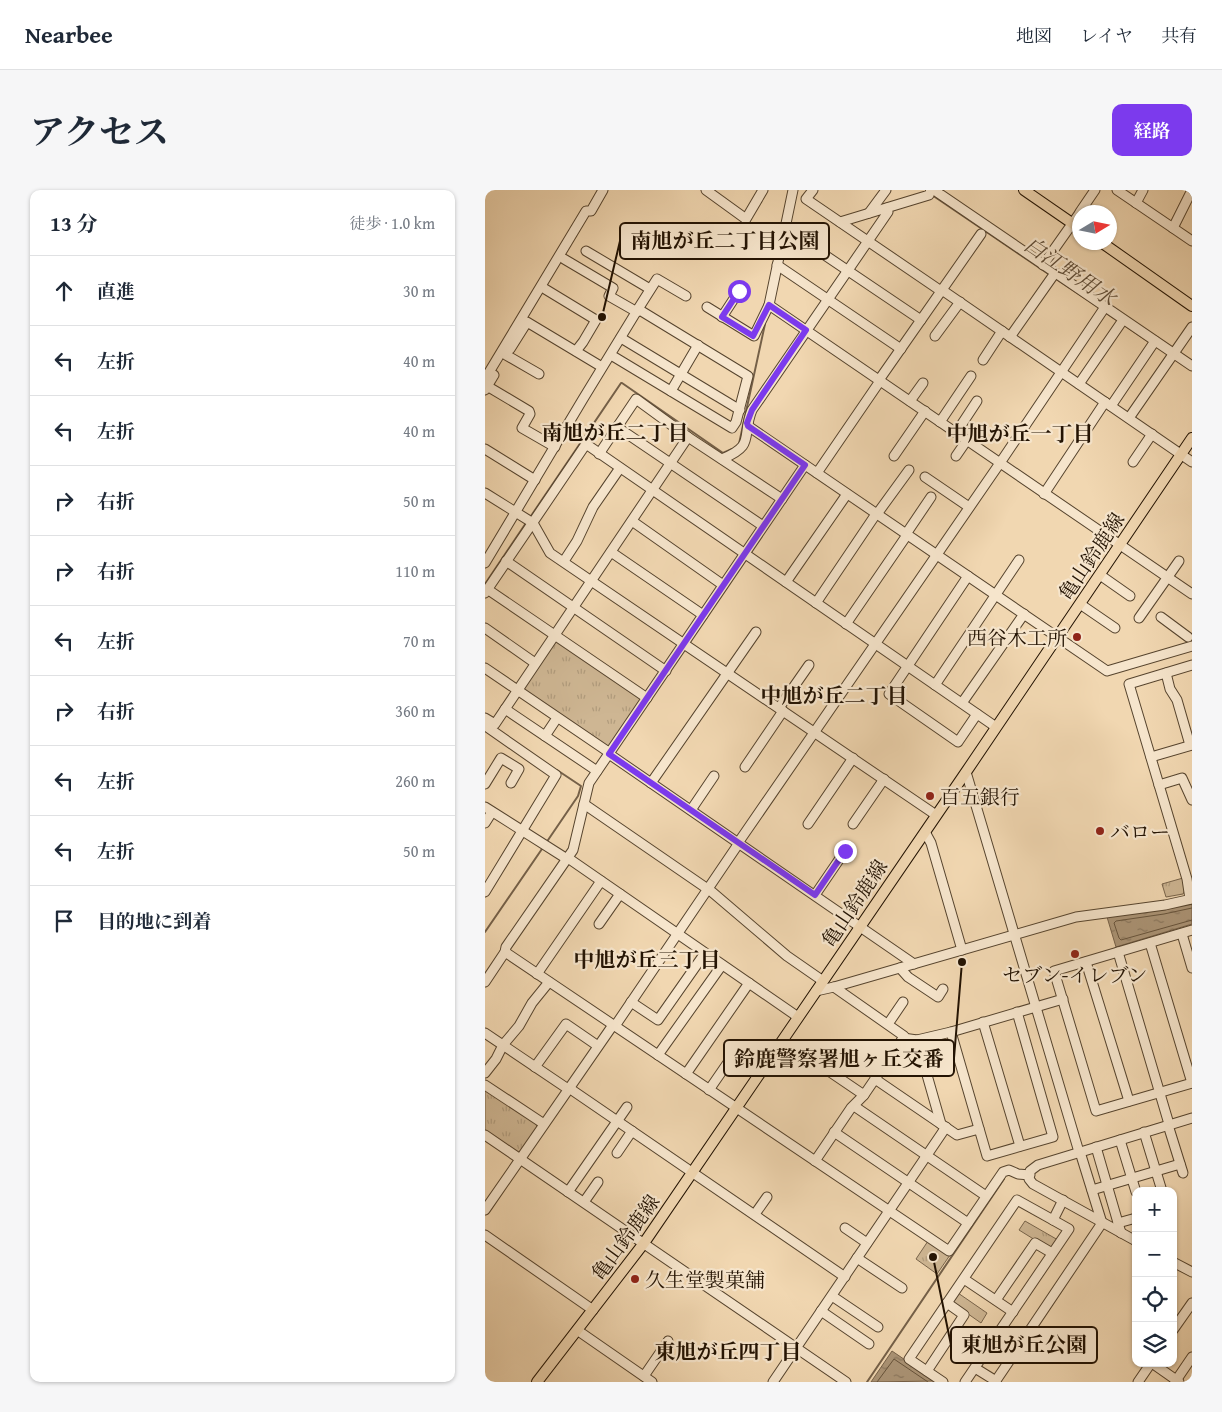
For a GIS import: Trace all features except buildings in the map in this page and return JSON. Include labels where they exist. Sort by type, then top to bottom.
[{"type":"main road","points":[[1024,190],[1072,223]]},
{"type":"main road","points":[[1112,250],[1192,306]]},
{"type":"main road","name":"亀山鈴鹿線","points":[[537,1382],[644,1243],[1192,438]]},
{"type":"street","points":[[486,385],[588,211],[603,190]]},
{"type":"street","points":[[707,190],[746,219],[763,190]]},
{"type":"street","points":[[707,307],[753,336],[768,308],[793,190]]},
{"type":"street","points":[[813,190],[806,199],[1192,462]]},
{"type":"street","points":[[869,214],[886,190]]},
{"type":"street","points":[[840,222],[929,195],[931,190]]},
{"type":"street","points":[[938,190],[937,192],[984,229],[1043,265],[1053,275],[1153,344],[1192,366]]},
{"type":"street","points":[[1085,205],[1095,190]]},
{"type":"street","points":[[1117,190],[1192,241]]},
{"type":"street","points":[[1136,204],[1143,190]]},
{"type":"street","points":[[1173,228],[1192,190]]},
{"type":"street","points":[[722,459],[740,451],[746,441],[747,424],[752,410],[888,212],[887,208]]},
{"type":"street","points":[[817,473],[984,229]]},
{"type":"street","points":[[1043,265],[1072,231]]},
{"type":"street","points":[[782,242],[798,237],[921,320]]},
{"type":"street","points":[[586,251],[651,289]]},
{"type":"street","points":[[564,259],[613,288],[609,296],[698,345],[748,376],[737,422],[732,428],[611,355]]},
{"type":"street","points":[[777,265],[901,349]]},
{"type":"street","points":[[1010,337],[1053,275]]},
{"type":"street","points":[[485,563],[657,279],[686,296]]},
{"type":"street","points":[[545,288],[596,320],[576,351]]},
{"type":"street","points":[[722,317],[739,291]]},
{"type":"street","points":[[935,336],[959,302]]},
{"type":"street","points":[[768,308],[806,330],[1192,594]]},
{"type":"street","points":[[485,1210],[598,1046],[631,1002],[1103,310]]},
{"type":"street","points":[[486,385],[527,322],[603,367]]},
{"type":"street","points":[[1079,384],[1121,322]]},
{"type":"street","points":[[1129,418],[1192,327]]},
{"type":"street","points":[[983,360],[1002,331]]},
{"type":"street","points":[[621,338],[740,410]]},
{"type":"street","points":[[1044,494],[1153,344]]},
{"type":"street","points":[[671,391],[698,345]]},
{"type":"street","points":[[507,355],[539,374]]},
{"type":"street","points":[[939,422],[971,376]]},
{"type":"street","points":[[910,401],[923,383]]},
{"type":"street","points":[[486,385],[529,411],[530,414],[523,428],[555,447]]},
{"type":"street","points":[[599,454],[636,399],[688,437],[782,499]]},
{"type":"street","points":[[956,433],[977,402]]},
{"type":"street","points":[[894,456],[925,411]]},
{"type":"street","points":[[737,422],[747,424],[1107,671],[1192,646]]},
{"type":"street","points":[[617,427],[763,526]]},
{"type":"street","points":[[1133,462],[1152,434]]},
{"type":"street","points":[[487,724],[495,724],[688,437]]},
{"type":"street","points":[[956,456],[967,440]]},
{"type":"street","points":[[647,698],[555,635],[486,591],[586,444],[996,727]]},
{"type":"street","points":[[485,450],[535,480]]},
{"type":"street","points":[[485,982],[505,952],[506,947],[573,850],[589,783],[805,465]]},
{"type":"street","points":[[563,561],[577,541],[593,507],[620,468]]},
{"type":"street","points":[[816,603],[909,470]]},
{"type":"street","points":[[925,477],[969,507]]},
{"type":"street","points":[[485,493],[533,523],[550,553],[936,815]]},
{"type":"street","points":[[787,582],[847,494]]},
{"type":"street","points":[[846,624],[931,498]]},
{"type":"street","points":[[632,522],[723,585]]},
{"type":"street","points":[[611,552],[703,615]]},
{"type":"street","points":[[935,685],[1019,560]]},
{"type":"street","points":[[506,561],[666,670]]},
{"type":"street","points":[[1139,618],[1179,561]]},
{"type":"street","points":[[1099,575],[1130,596]]},
{"type":"street","points":[[968,576],[889,694],[958,742],[977,714]]},
{"type":"street","points":[[1080,604],[1115,628]]},
{"type":"street","points":[[962,703],[1024,614]]},
{"type":"street","points":[[1161,616],[1190,634],[1178,650]]},
{"type":"street","points":[[485,628],[535,662]]},
{"type":"street","points":[[651,783],[756,632]]},
{"type":"street","points":[[745,767],[809,665]]},
{"type":"street","points":[[816,991],[1076,917],[1191,899],[1189,878],[1129,684],[1192,665]]},
{"type":"street","points":[[485,668],[914,964]]},
{"type":"street","points":[[1151,757],[1191,745],[1177,700],[1170,689],[1166,673]]},
{"type":"street","points":[[505,709],[597,771]]},
{"type":"street","points":[[545,736],[557,718]]},
{"type":"street","points":[[485,892],[557,775],[487,724]]},
{"type":"street","points":[[485,784],[501,758],[519,769],[511,783]]},
{"type":"street","points":[[808,824],[853,758]]},
{"type":"street","points":[[966,772],[1102,1223]]},
{"type":"street","points":[[691,810],[714,776]]},
{"type":"street","points":[[1159,784],[1182,778],[1192,800]]},
{"type":"street","points":[[853,824],[884,780]]},
{"type":"street","points":[[584,804],[708,889],[787,956],[823,981]]},
{"type":"street","points":[[485,824],[489,810],[567,858],[798,1016]]},
{"type":"street","points":[[925,832],[931,843],[962,950]]},
{"type":"street","points":[[815,895],[845,851]]},
{"type":"street","points":[[537,974],[601,881]]},
{"type":"street","points":[[599,924],[620,894]]},
{"type":"street","points":[[1150,943],[1192,1083],[1097,1111],[1054,971],[1192,930]]},
{"type":"street","points":[[1182,934],[1192,968]]},
{"type":"street","points":[[505,952],[949,1251],[1005,1170],[1030,1175]]},
{"type":"street","points":[[1092,1190],[1156,1171],[1182,1168],[1118,952]]},
{"type":"street","points":[[631,1002],[658,1020],[705,953]]},
{"type":"street","points":[[1086,962],[1129,1102]]},
{"type":"street","points":[[658,1055],[722,965]]},
{"type":"street","points":[[901,968],[908,977],[938,997],[943,989]]},
{"type":"street","points":[[485,1072],[496,1059],[503,1045],[519,1026],[532,1003],[549,982]]},
{"type":"street","points":[[686,1074],[749,983]]},
{"type":"street","points":[[835,987],[888,1024],[904,1036],[903,1038]]},
{"type":"street","points":[[903,1038],[917,1040],[951,1032],[1063,999]]},
{"type":"street","points":[[888,1024],[903,1002]]},
{"type":"street","points":[[951,1032],[987,1156],[1053,1136],[1017,1012]]},
{"type":"street","points":[[983,1022],[1020,1146]]},
{"type":"street","points":[[535,1067],[566,1024],[598,1046]]},
{"type":"street","points":[[485,1033],[845,1276]]},
{"type":"street","points":[[815,1161],[851,1108],[864,1095],[903,1038]]},
{"type":"street","points":[[783,1040],[864,1095]]},
{"type":"street","points":[[773,1382],[927,1156],[943,1126],[917,1040]]},
{"type":"street","points":[[709,1090],[740,1045]]},
{"type":"street","points":[[875,1079],[957,1135],[979,1129]]},
{"type":"street","points":[[485,1085],[544,1124]]},
{"type":"street","points":[[854,1106],[986,1196]]},
{"type":"street","points":[[568,1192],[627,1107]]},
{"type":"street","points":[[1132,1239],[1033,1184],[1029,1179],[1030,1171],[1035,1167],[1080,1152],[1192,1118]]},
{"type":"street","points":[[617,1153],[632,1131]]},
{"type":"street","points":[[834,1132],[968,1223]]},
{"type":"street","points":[[1144,1132],[1161,1187]]},
{"type":"street","points":[[485,1135],[846,1382]]},
{"type":"street","points":[[1120,1140],[1134,1187]]},
{"type":"street","points":[[1096,1147],[1121,1233]]},
{"type":"street","points":[[583,1202],[598,1182]]},
{"type":"street","points":[[755,1214],[767,1196]]},
{"type":"street","points":[[943,1382],[909,1360],[1017,1200],[1069,1228],[965,1382]]},
{"type":"street","points":[[1053,1220],[1063,1200]]},
{"type":"street","points":[[1118,1223],[1132,1219]]},
{"type":"street","points":[[975,1368],[995,1382],[1102,1223]]},
{"type":"street","points":[[845,1228],[867,1243]]},
{"type":"street","points":[[485,1235],[593,1310]]},
{"type":"street","points":[[996,1300],[1035,1243],[1053,1253]]},
{"type":"street","points":[[857,1258],[902,1288]]},
{"type":"street","points":[[1177,1264],[1192,1272]]},
{"type":"street","points":[[964,1279],[1013,1312]]},
{"type":"street","points":[[832,1296],[878,1327]]},
{"type":"street","points":[[1177,1324],[1192,1302]]},
{"type":"street","points":[[927,1371],[964,1315],[947,1303]]},
{"type":"street","points":[[821,1311],[869,1344]]},
{"type":"street","points":[[577,1330],[652,1382]]},
{"type":"street","points":[[644,1376],[669,1341]]},
{"type":"street","points":[[1157,1367],[1177,1381],[1192,1357]]},
{"type":"street","points":[[1138,1382],[1148,1367]]},
{"type":"green space","points":[[557,639],[641,697],[642,702],[610,748],[522,691]]},
{"type":"green space","points":[[1183,878],[1185,890],[1183,894],[1166,897],[1162,884]]},
{"type":"green space","points":[[485,1088],[536,1122],[537,1130],[520,1153],[517,1154],[485,1133]]},
{"type":"green space","points":[[1025,1221],[1058,1240],[1054,1247],[1048,1248],[1019,1230]]},
{"type":"green space","points":[[928,1241],[950,1255],[937,1274],[916,1259]]},
{"type":"green space","points":[[958,1293],[987,1313],[981,1323],[954,1304],[953,1299]]},
{"type":"water","points":[[1192,902],[1192,924],[1116,947],[1107,917]]},
{"type":"water","points":[[892,1351],[936,1381],[871,1382]]},
{"type":"waterway","name":"白江野用水","points":[[932,195],[1050,275]]},
{"type":"waterway","name":"白江野用水","points":[[1056,279],[1100,308]]},
{"type":"waterway","name":"白江野用水","points":[[1106,313],[1118,321]]},
{"type":"waterway","name":"白江野用水","points":[[739,444],[765,324]]},
{"type":"waterway","name":"白江野用水","points":[[1124,325],[1149,342]]},
{"type":"waterway","name":"白江野用水","points":[[531,516],[621,383],[723,453],[732,449]]},
{"type":"waterway","name":"白江野用水","points":[[485,584],[526,523]]},
{"type":"waterway","name":"白江野用水","points":[[546,843],[578,796],[581,786],[557,770]]},
{"type":"waterway","name":"白江野用水","points":[[485,932],[544,846]]},
{"type":"waterway","points":[[867,1382],[1004,1179]]},
{"type":"place","name":"南旭が丘二丁目公園","points":[[602,317]]},
{"type":"place","name":"西谷木工所","points":[[1077,637]]},
{"type":"place","name":"百五銀行","points":[[930,796]]},
{"type":"place","name":"バロー","points":[[1100,831]]},
{"type":"place","name":"セブン-イレブン","points":[[1075,954]]},
{"type":"place","name":"鈴鹿警察署旭ヶ丘交番","points":[[962,962]]},
{"type":"place","name":"東旭が丘公園","points":[[933,1257]]},
{"type":"place","name":"久生堂製菓舗","points":[[635,1279]]},
{"type":"district","name":"南旭が丘二丁目","points":[[615,432]]},
{"type":"district","name":"中旭が丘一丁目","points":[[1020,433]]},
{"type":"district","name":"中旭が丘二丁目","points":[[834,695]]},
{"type":"district","name":"中旭が丘三丁目","points":[[647,959]]},
{"type":"district","name":"東旭が丘四丁目","points":[[728,1351]]},
{"type":"route","points":[[739,291],[722,317],[753,336],[769,305],[806,330],[752,410],[747,423],[748,426],[805,465],[609,754],[815,895],[845,851]]}]
